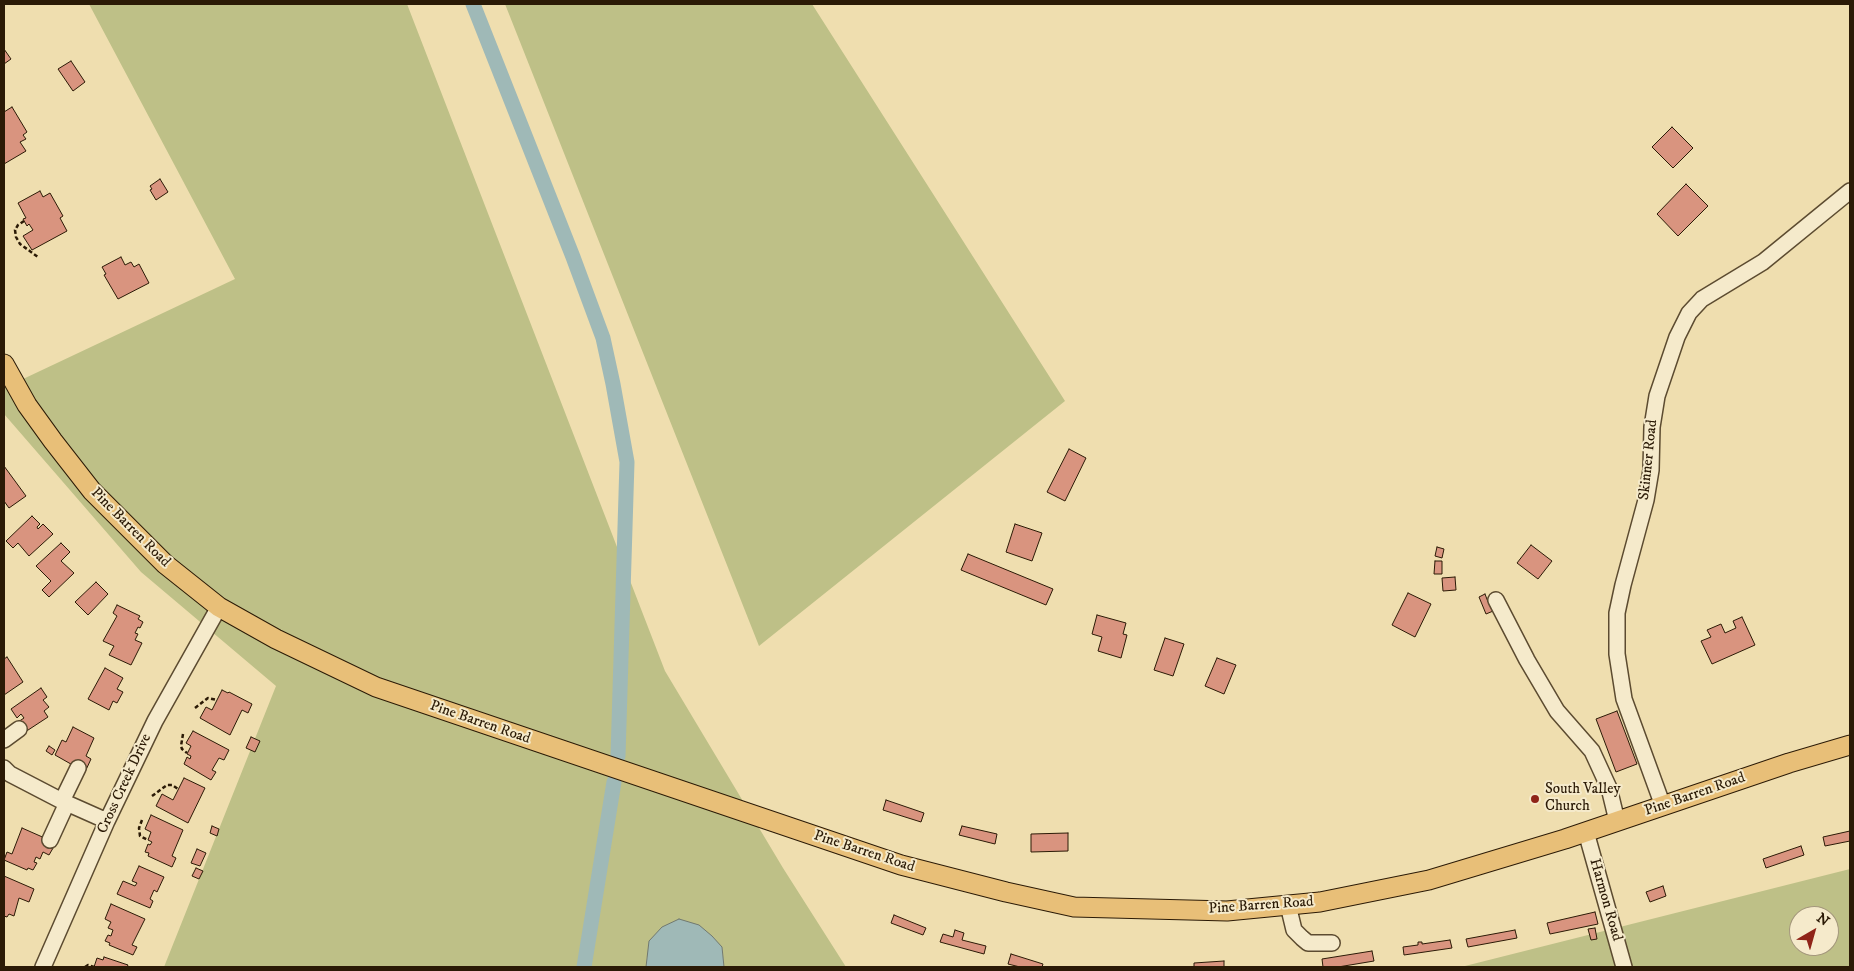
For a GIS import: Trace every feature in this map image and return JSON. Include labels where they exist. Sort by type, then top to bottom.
[{"type":"main road","name":"Pine Barren Road","points":[[4,364],[27,405],[92,491],[165,564],[219,607],[276,639],[376,687],[901,865],[1074,907],[1227,911],[1320,902],[1429,880],[1586,832],[1790,763],[1850,745]]},
{"type":"street","name":"Skinner Road","points":[[1662,806],[1624,699],[1617,654],[1617,613],[1622,585],[1646,500],[1651,470],[1652,428],[1658,396],[1677,337],[1689,313],[1702,299],[1763,262],[1850,191]]},
{"type":"street","points":[[1496,600],[1527,660],[1557,711],[1592,751],[1609,788],[1617,822]]},
{"type":"street","name":"Cross Creek Drive","points":[[43,967],[107,821],[155,721],[219,607]]},
{"type":"street","points":[[4,740],[19,730]]},
{"type":"street","points":[[50,840],[78,768]]},
{"type":"street","points":[[6,775],[107,821]]},
{"type":"street","name":"Harmon Road","points":[[1586,832],[1624,967]]},
{"type":"street","points":[[1288,905],[1294,930],[1302,938],[1308,943],[1332,943]]},
{"type":"path","points":[[24,221],[15,230],[16,237],[20,244],[38,257]]},
{"type":"path","points":[[195,708],[208,698],[217,700]]},
{"type":"path","points":[[183,734],[182,749],[187,753]]},
{"type":"path","points":[[152,796],[167,785],[172,785],[178,789]]},
{"type":"path","points":[[142,820],[139,828],[140,836],[148,840]]},
{"type":"path","points":[[85,967],[88,965],[94,967]]},
{"type":"green space","points":[[89,4],[407,4],[665,671],[783,868],[846,967],[724,967],[722,947],[647,957],[646,967],[164,967],[276,686],[141,572],[4,414],[4,388],[235,279]]},
{"type":"green space","points":[[505,4],[812,4],[1065,401],[759,646]]},
{"type":"green space","points":[[1850,869],[1850,967],[1461,967]]},
{"type":"water","points":[[679,919],[699,925],[712,936],[722,947],[724,967],[646,967],[649,941],[662,927]]},
{"type":"building","points":[[4,49],[11,59],[4,64]]},
{"type":"building","points":[[71,61],[85,82],[73,91],[58,69]]},
{"type":"building","points":[[12,107],[27,132],[23,135],[26,139],[20,142],[26,151],[4,164],[4,112]]},
{"type":"building","points":[[1672,127],[1693,148],[1673,168],[1652,147]]},
{"type":"building","points":[[160,179],[168,192],[156,200],[150,190],[152,189],[150,186]]},
{"type":"building","points":[[1686,184],[1708,206],[1678,236],[1657,214]]},
{"type":"building","points":[[40,191],[43,197],[50,193],[63,216],[60,218],[67,231],[32,250],[23,236],[33,230],[29,224],[27,226],[23,219],[26,218],[18,203]]},
{"type":"building","points":[[121,257],[125,265],[131,262],[134,267],[139,264],[149,283],[118,299],[104,275],[106,274],[102,267]]},
{"type":"building","points":[[1069,449],[1086,458],[1065,501],[1047,492]]},
{"type":"building","points":[[4,466],[26,496],[9,508],[4,501]]},
{"type":"building","points":[[32,516],[40,524],[37,527],[38,529],[43,524],[53,534],[29,556],[18,543],[13,548],[6,541]]},
{"type":"building","points":[[1015,524],[1042,533],[1032,561],[1006,552]]},
{"type":"building","points":[[61,543],[70,552],[61,561],[74,573],[49,597],[42,590],[51,581],[36,566]]},
{"type":"building","points":[[1531,545],[1552,561],[1538,579],[1517,563]]},
{"type":"building","points":[[1437,547],[1444,549],[1442,558],[1435,556]]},
{"type":"building","points":[[968,554],[1053,589],[1046,605],[961,570]]},
{"type":"building","points":[[1435,561],[1442,561],[1442,574],[1434,574]]},
{"type":"building","points":[[1455,577],[1456,590],[1443,591],[1442,578]]},
{"type":"building","points":[[96,582],[108,594],[88,615],[75,602]]},
{"type":"building","points":[[1408,593],[1431,604],[1415,637],[1392,625]]},
{"type":"building","points":[[1485,594],[1488,602],[1494,600],[1498,609],[1486,614],[1479,597]]},
{"type":"building","points":[[117,605],[140,616],[138,619],[143,622],[135,633],[138,634],[135,640],[142,643],[131,665],[109,655],[114,646],[103,641],[117,616],[113,613]]},
{"type":"building","points":[[1097,615],[1126,623],[1123,634],[1127,635],[1121,658],[1098,651],[1102,637],[1092,634]]},
{"type":"building","points":[[1742,617],[1755,645],[1712,664],[1701,641],[1711,637],[1707,630],[1721,624],[1725,633],[1736,628],[1733,621]]},
{"type":"building","points":[[1165,638],[1184,644],[1173,676],[1154,670]]},
{"type":"building","points":[[7,657],[23,682],[4,695],[4,659]]},
{"type":"building","points":[[1217,658],[1236,665],[1224,694],[1205,686]]},
{"type":"building","points":[[105,668],[123,678],[117,689],[123,692],[117,703],[113,701],[109,710],[88,699]]},
{"type":"building","points":[[41,688],[47,697],[43,700],[49,707],[44,711],[48,717],[22,734],[15,724],[24,718],[21,714],[17,718],[11,709]]},
{"type":"building","points":[[222,690],[252,704],[248,713],[242,710],[230,735],[200,718],[206,707],[212,710]]},
{"type":"building","points":[[1617,711],[1637,764],[1616,772],[1596,719]]},
{"type":"building","points":[[73,727],[94,738],[86,756],[91,759],[85,772],[55,755],[62,740],[66,742]]},
{"type":"building","points":[[193,731],[229,750],[224,760],[219,758],[212,770],[216,772],[211,780],[184,764],[187,757],[190,759],[191,756],[187,754],[191,746],[186,743]]},
{"type":"building","points":[[251,737],[260,741],[255,752],[246,748]]},
{"type":"building","points":[[49,746],[55,750],[52,755],[46,751]]},
{"type":"building","points":[[184,778],[205,788],[188,823],[156,806],[162,794],[173,800]]},
{"type":"building","points":[[886,800],[924,813],[921,822],[883,810]]},
{"type":"building","points":[[151,815],[183,830],[172,856],[176,858],[172,867],[148,856],[149,853],[145,852],[148,844],[150,845],[152,842],[148,840],[151,832],[145,829]]},
{"type":"building","points":[[212,826],[219,829],[217,836],[210,833]]},
{"type":"building","points":[[962,826],[997,834],[995,844],[959,835]]},
{"type":"building","points":[[22,828],[56,843],[49,855],[43,852],[40,859],[36,857],[34,862],[37,863],[33,870],[28,868],[27,870],[4,860],[7,852],[12,854]]},
{"type":"building","points":[[1850,831],[1850,841],[1825,846],[1823,837]]},
{"type":"building","points":[[1068,833],[1068,851],[1031,852],[1031,834]]},
{"type":"building","points":[[1801,846],[1804,855],[1766,868],[1763,859]]},
{"type":"building","points":[[197,849],[206,853],[200,866],[191,863]]},
{"type":"building","points":[[139,866],[164,877],[157,892],[154,890],[150,899],[153,901],[150,908],[117,894],[123,881],[135,886],[137,883],[132,881]]},
{"type":"building","points":[[196,868],[203,871],[199,879],[192,876]]},
{"type":"building","points":[[4,876],[34,889],[29,902],[19,898],[14,916],[9,914],[7,917],[4,916]]},
{"type":"building","points":[[1663,886],[1666,896],[1650,902],[1646,892]]},
{"type":"building","points":[[111,904],[145,919],[132,945],[137,947],[133,955],[109,945],[110,943],[105,941],[108,935],[111,936],[113,930],[108,928],[111,922],[105,919]]},
{"type":"building","points":[[1595,912],[1598,924],[1550,934],[1547,923]]},
{"type":"building","points":[[894,915],[926,928],[923,935],[891,923]]},
{"type":"building","points":[[1595,928],[1597,939],[1591,940],[1588,929]]},
{"type":"building","points":[[955,930],[964,933],[962,940],[986,946],[984,954],[940,942],[943,934],[953,937]]},
{"type":"building","points":[[1515,930],[1517,938],[1468,947],[1466,939]]},
{"type":"building","points":[[1450,940],[1452,948],[1404,955],[1403,947],[1418,945],[1418,942],[1422,942],[1422,944]]},
{"type":"building","points":[[1372,951],[1374,961],[1338,967],[1323,967],[1322,959]]},
{"type":"building","points":[[1011,954],[1043,964],[1042,967],[1020,967],[1008,964]]},
{"type":"building","points":[[104,957],[128,965],[127,967],[94,967],[97,958],[103,960]]},
{"type":"building","points":[[1224,961],[1224,967],[1194,967],[1194,963]]},
{"type":"waterway","points":[[473,4],[603,338],[613,384],[627,462],[618,756]]},
{"type":"waterway","points":[[584,967],[614,782]]},
{"type":"place","name":"South Valley Church","points":[[1535,799]]}]
